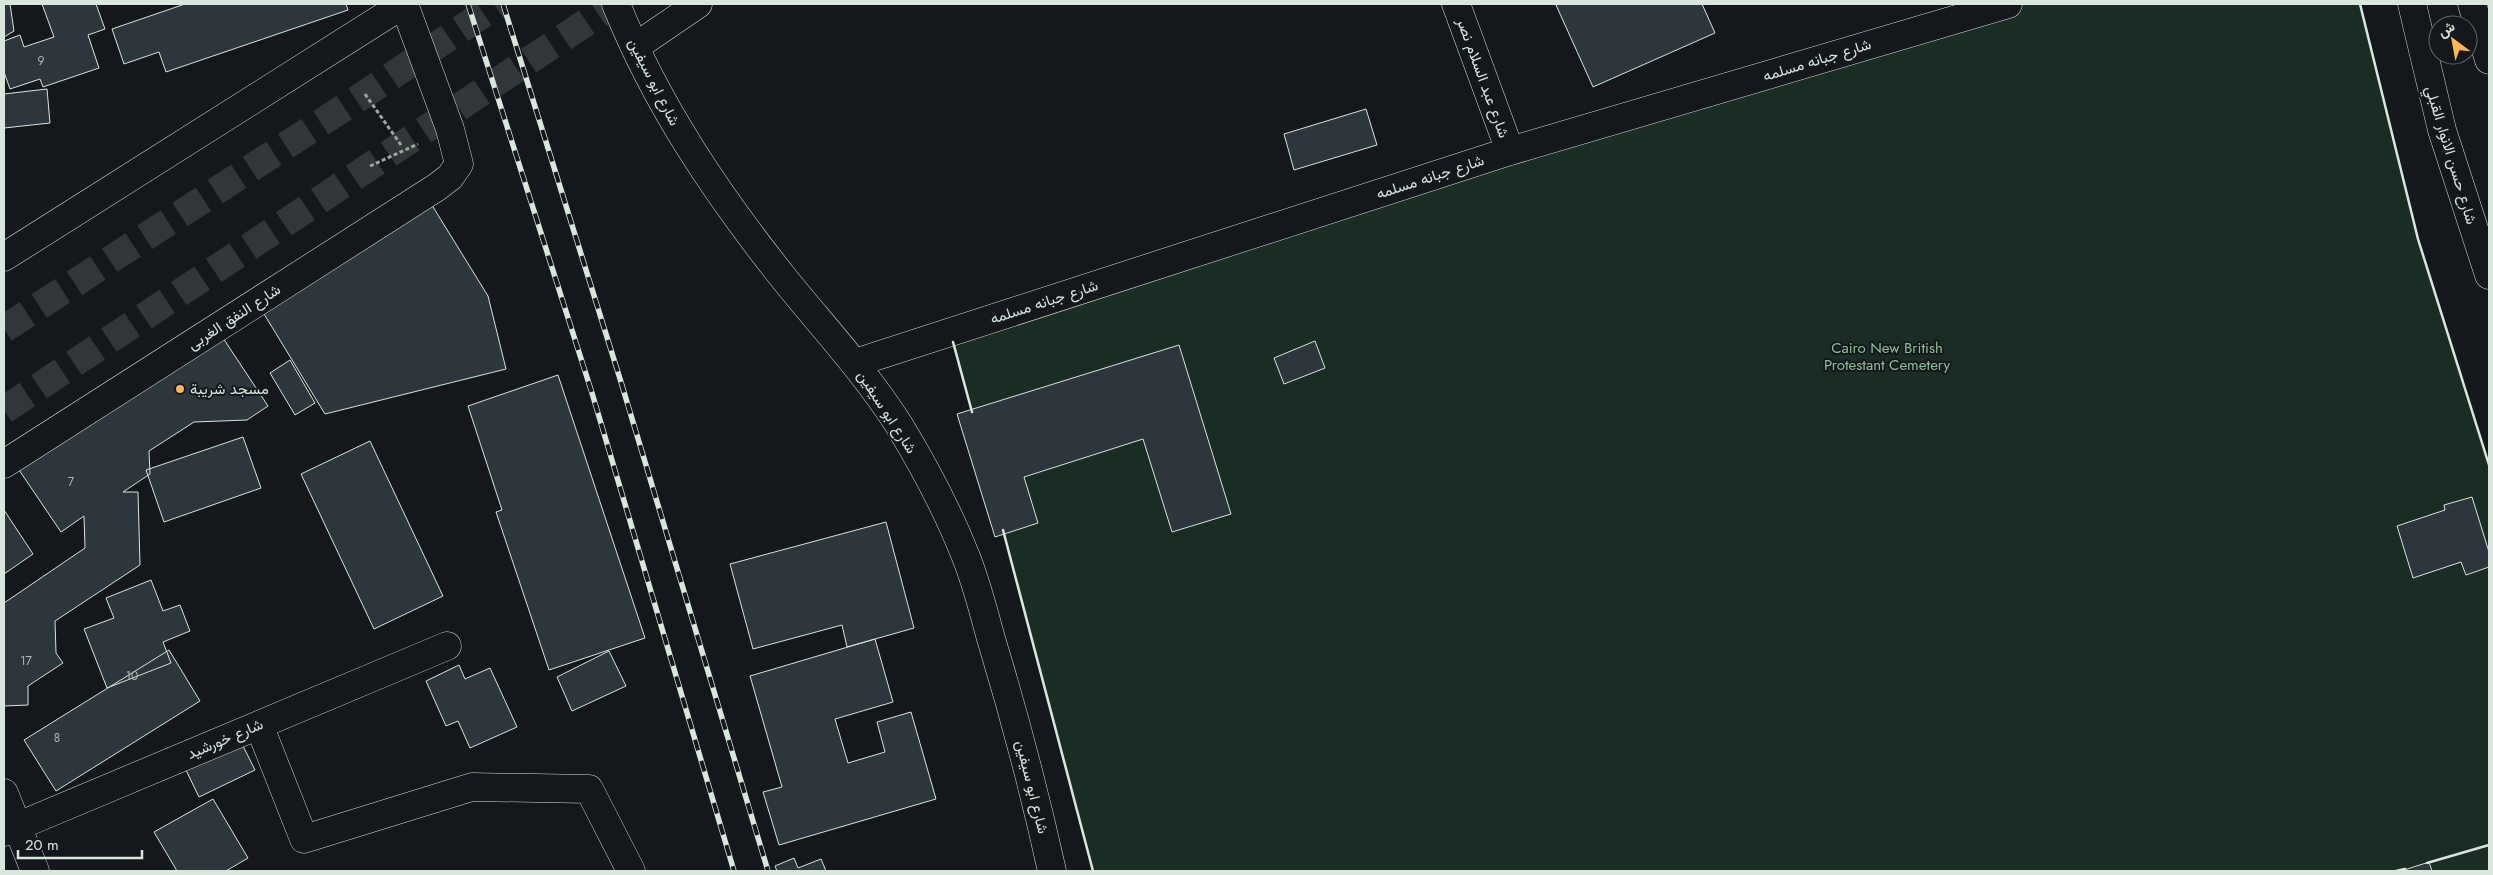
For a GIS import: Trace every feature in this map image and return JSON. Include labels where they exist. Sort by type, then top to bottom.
[{"type":"street","points":[[4,257],[404,4],[450,129]]},
{"type":"street","name":"شارع ابو سيفين","points":[[616,4],[635,47],[678,131],[727,204],[787,282],[855,363],[898,424],[930,481],[967,558],[1034,792],[1052,871]]},
{"type":"street","points":[[635,47],[698,4]]},
{"type":"street","name":"شارع عبد السلام نصر","points":[[1456,4],[1510,151]]},
{"type":"street","name":"شارع جبانه مسلمه","points":[[855,363],[1927,15],[2008,4]]},
{"type":"street","name":"شارع حسن الانوار القبلي","points":[[2412,4],[2442,130],[2489,275]]},
{"type":"street","points":[[2472,4],[2489,60]]},
{"type":"street","name":"شارع النفق الغربى","points":[[4,464],[437,187],[450,177],[458,164],[450,129]]},
{"type":"street","name":"شارع خورشيد","points":[[11,829],[447,646]]},
{"type":"street","points":[[259,725],[304,839],[472,787],[589,789],[631,871]]},
{"type":"street","points":[[4,793],[11,829],[35,871]]},
{"type":"path","points":[[366,94],[401,145]]},
{"type":"path","points":[[370,166],[450,129]]},
{"type":"green space","name":"Cairo New British Protestant Cemetery","points":[[2008,4],[2360,4],[2418,239],[2489,465],[2489,871],[1093,871],[951,332]]},
{"type":"building","points":[[4,4],[10,4],[14,31],[4,37]]},
{"type":"building","points":[[42,4],[96,4],[105,29],[88,35],[99,68],[43,87],[40,79],[10,89],[4,72],[4,41],[20,35],[24,47],[54,37]]},
{"type":"building","points":[[185,4],[346,4],[348,10],[166,72],[159,52],[124,64],[112,29]]},
{"type":"building","points":[[1702,4],[1715,33],[1593,87],[1556,5]]},
{"type":"building","points":[[47,89],[50,123],[4,128],[4,94]]},
{"type":"building","points":[[1366,109],[1377,145],[1294,170],[1284,134]]},
{"type":"building","points":[[430,202],[488,296],[506,369],[325,414],[261,309]]},
{"type":"building","points":[[219,332],[268,406],[247,420],[194,422],[149,451],[150,474],[123,492],[138,492],[140,565],[55,621],[56,653],[63,663],[28,686],[28,705],[4,706],[4,603],[85,548],[84,516],[61,532],[17,467]]},
{"type":"building","points":[[1315,341],[1325,368],[1284,384],[1274,358]]},
{"type":"building","points":[[1179,345],[1231,514],[1172,532],[1143,439],[1024,477],[1038,523],[995,537],[957,414]]},
{"type":"building","points":[[290,360],[315,403],[295,415],[270,373]]},
{"type":"building","points":[[558,375],[645,638],[549,670],[496,512],[502,510],[468,406]]},
{"type":"building","points":[[243,437],[261,488],[164,522],[146,470]]},
{"type":"building","points":[[370,441],[443,596],[374,629],[301,474]]},
{"type":"building","points":[[2472,497],[2489,552],[2489,567],[2466,575],[2461,562],[2413,578],[2397,526],[2445,510],[2444,505]]},
{"type":"building","points":[[4,510],[33,554],[4,574]]},
{"type":"building","points":[[886,522],[914,628],[847,647],[842,625],[753,649],[730,564]]},
{"type":"building","points":[[151,580],[163,611],[180,605],[190,631],[163,642],[171,663],[107,688],[84,629],[114,618],[106,598]]},
{"type":"building","points":[[875,639],[893,702],[835,719],[848,763],[885,752],[877,722],[911,712],[936,799],[779,845],[763,792],[782,787],[750,676]]},
{"type":"building","points":[[169,650],[200,701],[56,791],[24,740]]},
{"type":"building","points":[[609,651],[626,686],[572,711],[557,677]]},
{"type":"building","points":[[459,665],[465,679],[490,668],[517,727],[470,748],[458,721],[446,726],[426,681]]},
{"type":"building","points":[[240,740],[255,770],[199,797],[185,768]]},
{"type":"building","points":[[213,799],[248,858],[226,871],[177,871],[154,832]]},
{"type":"building","points":[[794,858],[798,868],[821,859],[826,871],[777,871],[775,866]]},
{"type":"building","points":[[2429,862],[2432,871],[2401,871]]},
{"type":"tunnel","points":[[4,329],[365,94],[498,4]]},
{"type":"tunnel","points":[[4,410],[614,4]]},
{"type":"railway","points":[[468,4],[592,393],[734,871]]},
{"type":"railway","points":[[503,4],[621,382],[768,871]]},
{"type":"wall","points":[[2360,4],[2418,239],[2489,465]]},
{"type":"wall","points":[[953,342],[972,412]]},
{"type":"wall","points":[[1003,530],[1093,871]]},
{"type":"wall","points":[[2427,863],[2489,845]]},
{"type":"wall","points":[[2396,871],[2405,869]]},
{"type":"place","name":"مسجد شريبة","points":[[180,389]]}]
